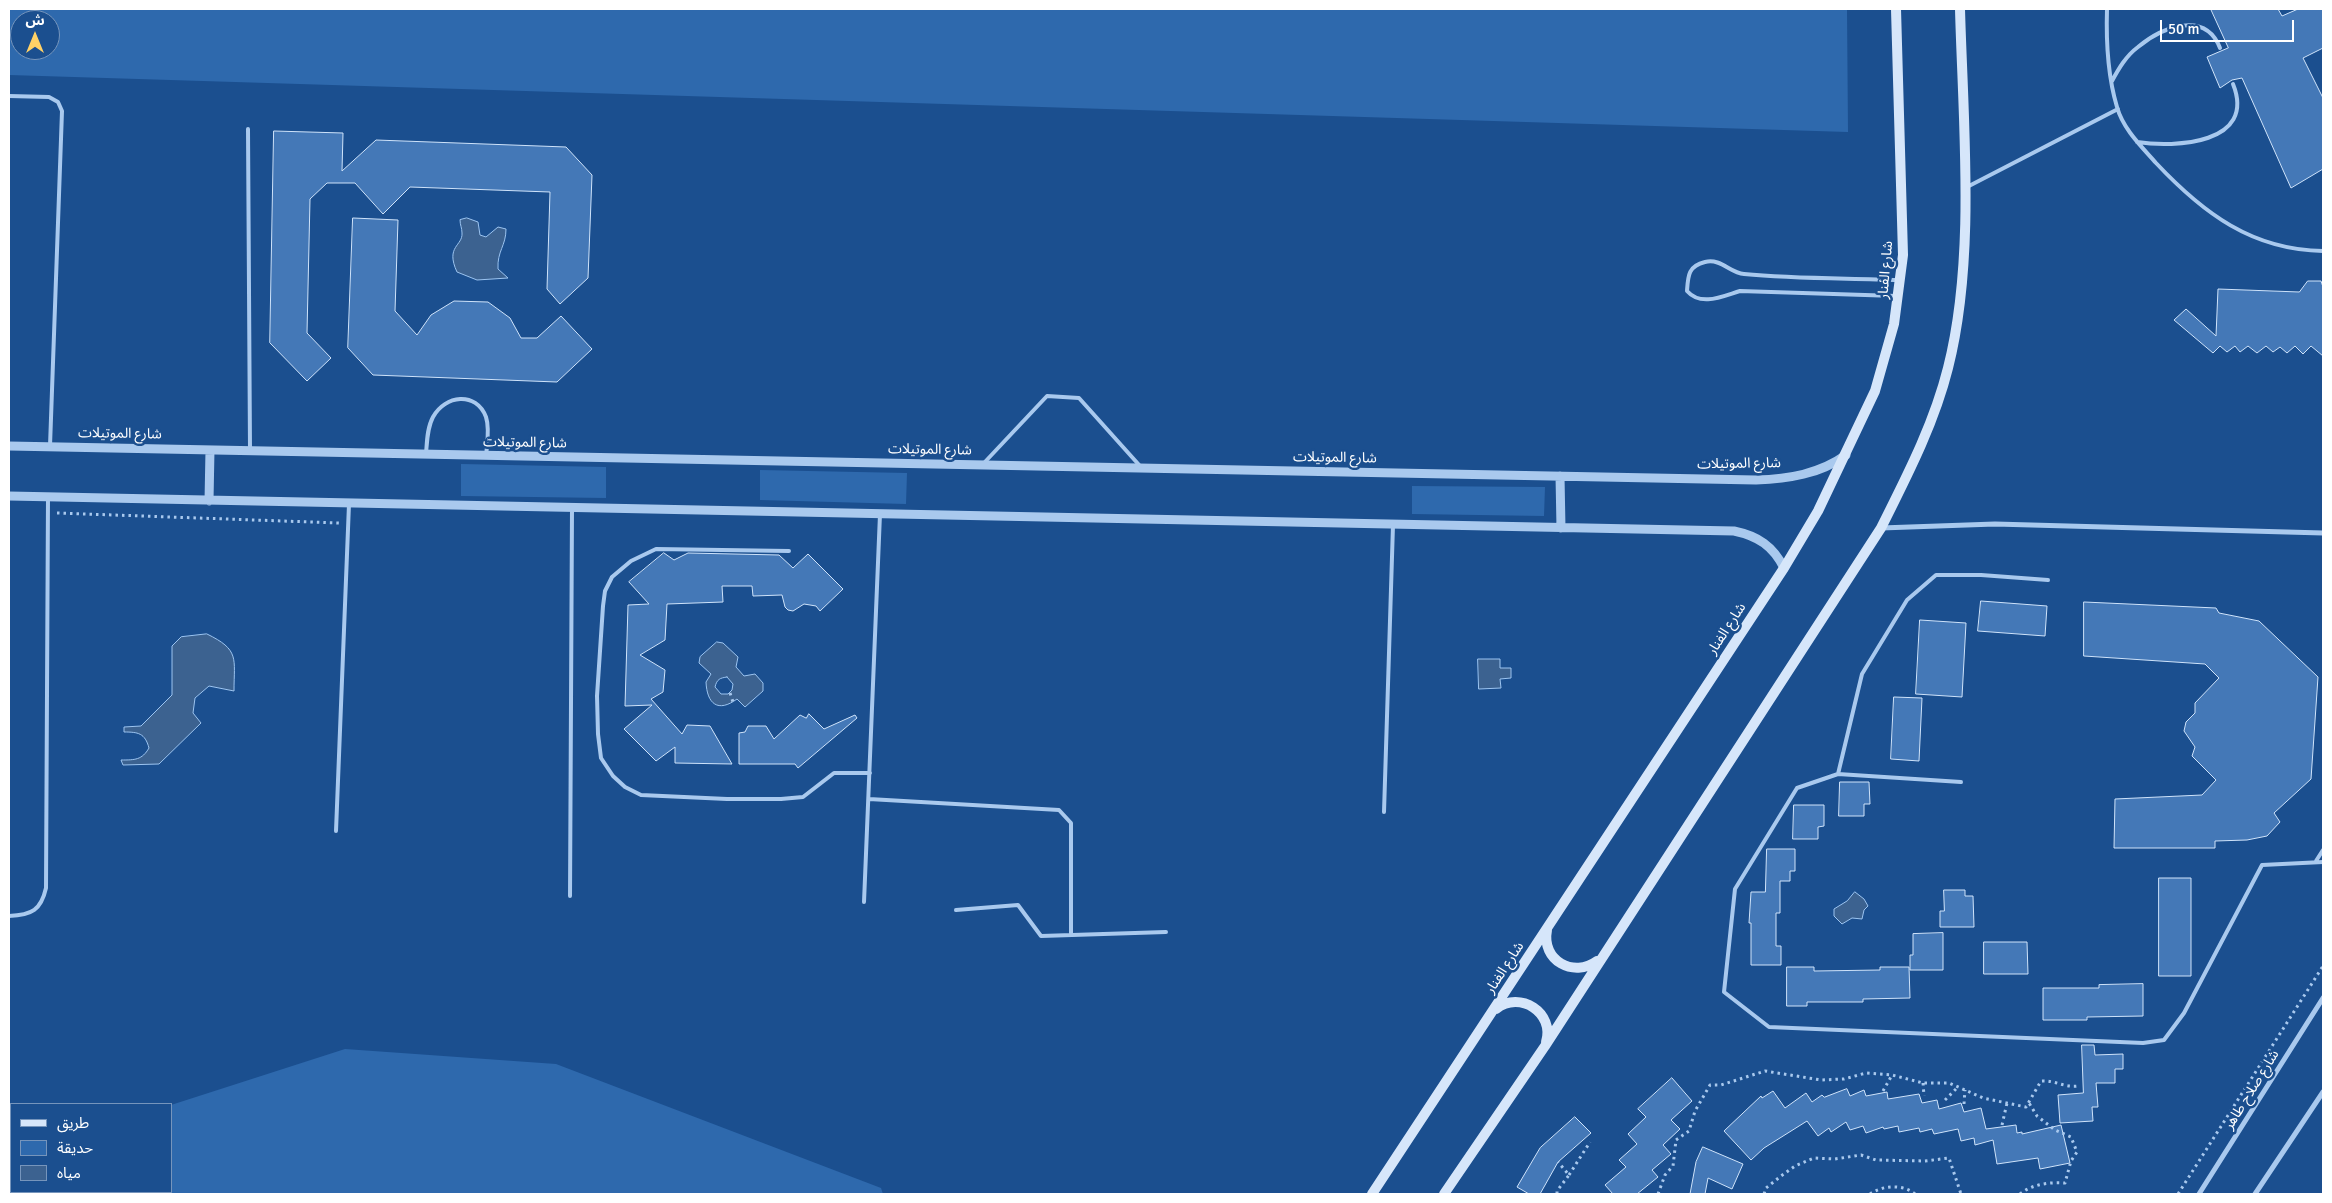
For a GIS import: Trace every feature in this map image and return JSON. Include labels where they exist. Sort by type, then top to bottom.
[{"type":"main road","name":"شارع الفنار","points":[[1372,1194],[1784,568],[1818,511],[1875,391],[1888,349],[1901,280],[1903,255],[1896,9]]},
{"type":"main road","points":[[1444,1194],[1545,1046],[1880,528],[1907,477],[1930,424],[1948,368],[1959,309],[1965,188],[1960,9]]},
{"type":"main road","points":[[1548,927],[1546,935],[1549,951],[1560,964],[1576,969],[1592,965],[1599,960]]},
{"type":"main road","points":[[1494,1010],[1509,1002],[1517,1002],[1534,1007],[1545,1020],[1548,1038],[1545,1046]]},
{"type":"street","name":"شارع الموتيلات","points":[[9,446],[1777,479],[1818,470],[1846,455]]},
{"type":"street","points":[[208,501],[210,450]]},
{"type":"street","points":[[1560,476],[1561,528]]},
{"type":"street","points":[[9,496],[1740,532],[1768,544],[1777,554],[1784,568]]},
{"type":"street","points":[[1880,528],[1995,524],[2323,533]]},
{"type":"street","name":"شارع صلاح طاهر","points":[[2199,1194],[2323,998]]},
{"type":"street","points":[[2255,1194],[2323,1092]]},
{"type":"lane","points":[[2108,9],[2112,81],[2118,109],[2137,142],[2191,199],[2225,223],[2268,242],[2291,248],[2323,251]]},
{"type":"lane","points":[[2112,81],[2123,63],[2137,47],[2168,29],[2188,25],[2203,29],[2215,37],[2220,48]]},
{"type":"lane","points":[[2137,142],[2170,145],[2203,140],[2218,134],[2232,122],[2236,113],[2238,100],[2233,84]]},
{"type":"lane","points":[[9,96],[49,97],[58,102],[62,111],[50,446]]},
{"type":"lane","points":[[1965,188],[2118,109]]},
{"type":"lane","points":[[248,130],[250,450]]},
{"type":"lane","points":[[1898,296],[1740,291],[1718,298],[1698,299],[1687,291],[1688,274],[1691,268],[1698,264],[1718,262],[1741,274],[1901,280]]},
{"type":"lane","points":[[982,465],[1047,396],[1079,398],[1142,468]]},
{"type":"lane","points":[[426,454],[431,420],[443,403],[452,399],[470,400],[484,412],[488,428],[486,456]]},
{"type":"lane","points":[[9,916],[32,911],[42,903],[46,888],[48,497]]},
{"type":"lane","points":[[336,831],[348,503]]},
{"type":"lane","points":[[570,896],[572,508]]},
{"type":"lane","points":[[864,902],[880,514]]},
{"type":"lane","points":[[1384,812],[1393,525]]},
{"type":"lane","points":[[789,550],[656,549],[631,561],[612,577],[605,591],[603,606],[597,696],[601,758],[613,776],[625,787],[641,795],[754,799],[803,797],[834,773],[870,773]]},
{"type":"lane","points":[[1838,774],[1862,674],[1907,600],[1936,575],[1981,575],[2048,580]]},
{"type":"lane","points":[[1961,782],[1838,774],[1797,788],[1735,889],[1724,992],[1769,1027],[2143,1043],[2164,1040],[2184,1012],[2262,865],[2323,862]]},
{"type":"lane","points":[[868,800],[1059,810],[1071,823],[1071,935]]},
{"type":"lane","points":[[2316,861],[2323,850]]},
{"type":"lane","points":[[956,910],[1018,904],[1042,936],[1166,932]]},
{"type":"path","points":[[47,513],[348,524]]},
{"type":"path","points":[[730,693],[733,702]]},
{"type":"path","points":[[2178,1194],[2323,966]]},
{"type":"path","points":[[1658,1194],[1665,1175],[1673,1166],[1676,1140],[1689,1131],[1695,1111],[1710,1085],[1721,1085],[1764,1071],[1821,1080],[1844,1079],[1866,1073],[1892,1074],[1923,1083],[1948,1083],[1983,1098],[2026,1107],[2041,1081],[2053,1080],[2068,1088],[2078,1086]]},
{"type":"path","points":[[1883,1091],[1892,1074]]},
{"type":"path","points":[[1923,1083],[1924,1096]]},
{"type":"path","points":[[1945,1100],[1958,1087]]},
{"type":"path","points":[[1964,1104],[1965,1090]]},
{"type":"path","points":[[2002,1125],[2007,1103]]},
{"type":"path","points":[[2020,1194],[2029,1188],[2052,1182],[2065,1183],[2071,1162],[2077,1152],[2071,1138],[2055,1130],[2037,1116],[2029,1103]]},
{"type":"path","points":[[1557,1194],[1557,1191],[1590,1142]]},
{"type":"path","points":[[1764,1194],[1766,1188],[1781,1176],[1795,1166],[1814,1158],[1835,1159],[1861,1155],[1876,1160],[1925,1162],[1948,1158],[1961,1194]]},
{"type":"path","points":[[1558,1162],[1569,1175]]},
{"type":"path","points":[[1870,1194],[1878,1188],[1896,1187],[1910,1190],[1915,1194]]},
{"type":"green space","points":[[9,9],[1847,9],[1848,132],[9,75]]},
{"type":"green space","points":[[461,464],[606,467],[606,498],[461,496]]},
{"type":"green space","points":[[760,470],[907,473],[906,504],[760,500]]},
{"type":"green space","points":[[1412,486],[1545,487],[1544,516],[1412,514]]},
{"type":"green space","points":[[345,1049],[556,1064],[881,1188],[883,1194],[9,1194],[10,1158],[10,1193],[172,1193],[172,1105]]},
{"type":"water","points":[[467,218],[478,222],[480,235],[486,237],[498,227],[506,229],[498,269],[508,278],[477,280],[457,272],[453,257],[455,248],[462,237],[460,220]]},
{"type":"water","points":[[207,634],[225,645],[233,656],[234,691],[209,686],[195,698],[193,713],[201,723],[159,764],[123,765],[121,760],[138,758],[144,755],[149,748],[143,736],[133,732],[124,732],[124,727],[141,726],[172,695],[172,646],[181,637]]},
{"type":"water","points":[[717,642],[723,643],[738,657],[736,667],[744,676],[755,674],[763,683],[763,691],[745,707],[737,699],[724,705],[719,706],[715,704],[711,701],[707,690],[706,682],[711,674],[699,663],[700,657]],"holes":[[[725,677],[733,684],[732,690],[728,694],[721,694],[715,687],[718,681]]]},
{"type":"water","points":[[1478,659],[1500,659],[1500,668],[1511,668],[1511,678],[1500,679],[1501,688],[1479,689]]},
{"type":"water","points":[[1855,892],[1864,899],[1868,906],[1864,910],[1862,919],[1852,918],[1842,924],[1834,916],[1834,909],[1847,901]]},
{"type":"building","points":[[2211,9],[2278,9],[2282,16],[2298,9],[2323,9],[2323,48],[2303,58],[2323,98],[2323,169],[2291,188],[2242,78],[2232,80],[2220,88],[2207,57],[2228,48]]},
{"type":"building","points":[[274,131],[343,133],[342,171],[376,140],[566,147],[592,175],[588,278],[560,304],[547,289],[550,192],[410,187],[383,214],[355,183],[327,183],[310,199],[307,333],[331,358],[307,381],[270,343]]},
{"type":"building","points":[[353,218],[398,220],[395,311],[417,335],[431,315],[454,301],[488,302],[510,318],[521,338],[537,338],[561,316],[592,349],[557,382],[373,375],[348,348]]},
{"type":"building","points":[[2308,281],[2321,281],[2323,287],[2323,356],[2311,346],[2303,354],[2295,346],[2287,353],[2280,347],[2273,352],[2266,346],[2257,353],[2248,346],[2240,352],[2235,346],[2227,352],[2220,346],[2213,353],[2174,320],[2186,309],[2216,336],[2218,289],[2299,292]]},
{"type":"building","points":[[664,553],[674,560],[688,553],[779,555],[793,568],[808,554],[843,589],[820,611],[816,606],[804,604],[793,611],[788,610],[785,607],[782,595],[753,596],[752,586],[722,586],[723,602],[667,604],[665,640],[640,655],[665,670],[663,692],[651,699],[682,734],[687,725],[710,726],[732,764],[675,763],[675,747],[656,761],[624,729],[652,705],[625,706],[628,605],[649,604],[629,582]]},
{"type":"building","points":[[1981,601],[2047,606],[2045,636],[1978,631]]},
{"type":"building","points":[[2084,602],[2216,608],[2219,613],[2259,621],[2318,677],[2311,779],[2274,813],[2280,822],[2267,836],[2247,840],[2215,841],[2215,848],[2114,848],[2115,799],[2202,795],[2216,780],[2192,756],[2195,747],[2184,731],[2186,722],[2195,713],[2195,703],[2219,678],[2205,664],[2084,656]]},
{"type":"building","points":[[1920,620],[1966,623],[1962,697],[1916,694]]},
{"type":"building","points":[[1894,697],[1922,698],[1919,761],[1891,759]]},
{"type":"building","points":[[809,714],[824,729],[855,715],[857,718],[798,768],[795,764],[739,764],[739,733],[745,732],[748,726],[766,726],[774,739],[800,715],[806,718]]},
{"type":"building","points":[[1840,782],[1869,782],[1870,804],[1864,804],[1864,816],[1839,816]]},
{"type":"building","points":[[1794,805],[1824,805],[1824,826],[1818,827],[1818,839],[1793,839]]},
{"type":"building","points":[[1767,849],[1795,849],[1795,871],[1790,871],[1790,881],[1780,881],[1780,913],[1776,913],[1776,946],[1781,946],[1781,965],[1751,965],[1751,923],[1749,923],[1751,892],[1765,892]]},
{"type":"building","points":[[2159,878],[2191,878],[2191,976],[2159,976]]},
{"type":"building","points":[[1944,890],[1965,890],[1965,896],[1973,896],[1974,927],[1940,927],[1940,911],[1944,911]]},
{"type":"building","points":[[1943,933],[1943,970],[1910,970],[1910,955],[1913,955],[1913,934]]},
{"type":"building","points":[[1984,942],[2027,942],[2028,974],[1984,974]]},
{"type":"building","points":[[1787,967],[1814,967],[1814,971],[1880,970],[1880,967],[1909,967],[1910,998],[1863,999],[1863,1002],[1807,1002],[1807,1006],[1787,1006]]},
{"type":"building","points":[[2143,984],[2143,1016],[2087,1017],[2087,1020],[2043,1020],[2043,988],[2099,988],[2099,985]]},
{"type":"building","points":[[2082,1045],[2094,1045],[2095,1055],[2123,1054],[2123,1069],[2115,1069],[2115,1083],[2096,1083],[2098,1107],[2092,1107],[2093,1121],[2060,1123],[2058,1095],[2083,1093]]},
{"type":"building","points":[[1672,1078],[1692,1101],[1671,1120],[1680,1129],[1663,1145],[1671,1154],[1652,1170],[1658,1177],[1637,1194],[1613,1194],[1605,1185],[1626,1167],[1619,1160],[1637,1144],[1628,1134],[1646,1117],[1638,1109]]},
{"type":"building","points":[[1847,1089],[1850,1096],[1864,1090],[1866,1096],[1887,1092],[1888,1099],[1919,1094],[1922,1103],[1937,1100],[1939,1109],[1961,1103],[1964,1112],[1981,1108],[1986,1129],[2016,1125],[2017,1133],[2022,1132],[2022,1134],[2061,1125],[2070,1163],[2040,1169],[2038,1158],[1997,1164],[1993,1140],[1975,1145],[1974,1138],[1961,1141],[1958,1129],[1934,1134],[1932,1129],[1920,1132],[1919,1128],[1899,1132],[1898,1126],[1884,1129],[1883,1127],[1866,1133],[1863,1126],[1850,1130],[1846,1122],[1831,1132],[1829,1128],[1818,1136],[1807,1121],[1764,1148],[1751,1160],[1724,1131],[1761,1096],[1762,1098],[1773,1091],[1785,1108],[1806,1093],[1812,1102],[1822,1095],[1824,1097]]},
{"type":"building","points":[[1575,1117],[1591,1133],[1558,1162],[1540,1194],[1529,1194],[1517,1187],[1540,1148]]},
{"type":"building","points":[[1703,1147],[1743,1164],[1732,1189],[1708,1178],[1705,1194],[1690,1194],[1696,1162]]}]
